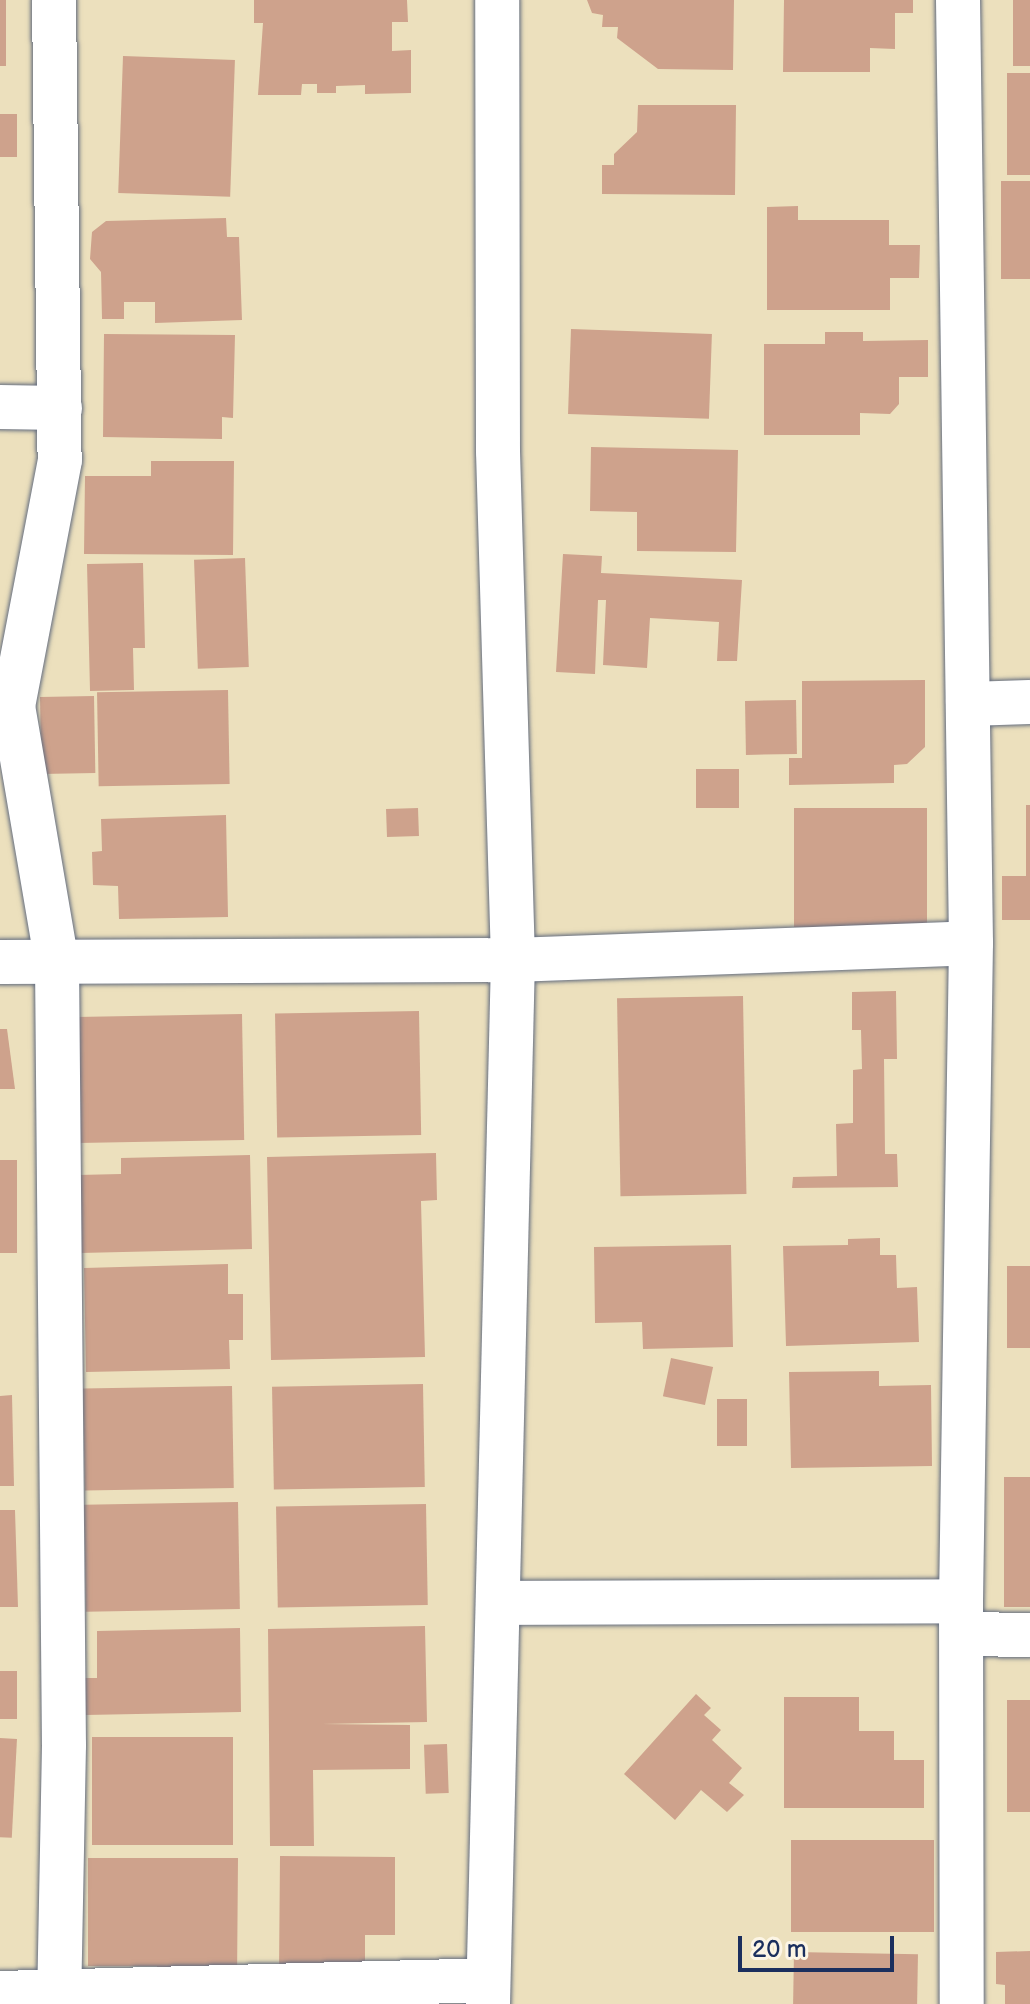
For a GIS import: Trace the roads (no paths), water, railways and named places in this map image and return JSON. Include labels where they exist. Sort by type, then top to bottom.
[{"type":"street","points":[[54,0],[60,460],[13,706],[57,963],[64,1745],[59,1998]]},
{"type":"street","points":[[0,1993],[59,1998],[488,1992],[513,960],[498,451],[497,0]]},
{"type":"street","points":[[958,0],[971,943],[961,1617],[962,2004]]},
{"type":"street","points":[[0,407],[60,408]]},
{"type":"street","points":[[968,704],[1030,702]]},
{"type":"street","points":[[0,962],[513,960],[971,943]]},
{"type":"street","points":[[499,1603],[961,1617],[1030,1635]]}]
